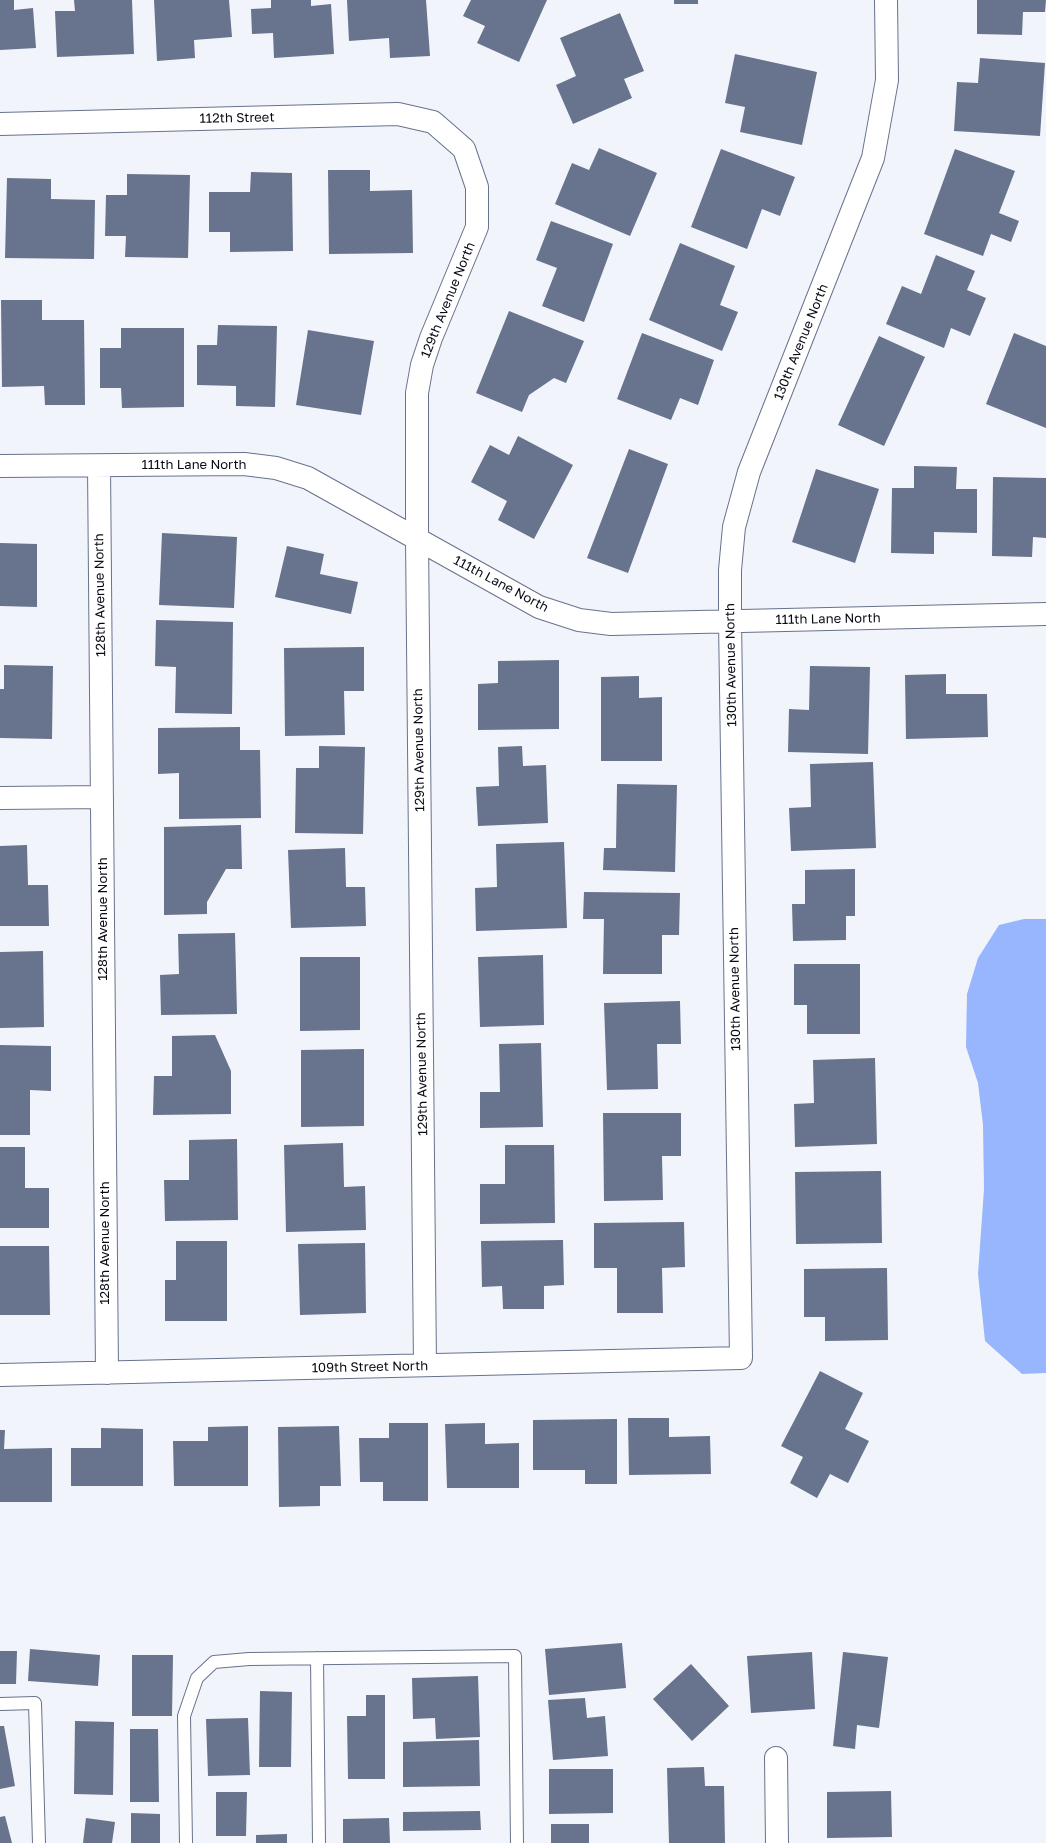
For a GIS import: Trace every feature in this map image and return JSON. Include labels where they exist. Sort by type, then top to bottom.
[{"type":"street","name":"130th Avenue North","points":[[741,1358],[730,621],[730,570],[734,527],[749,472],[873,158],[887,80],[886,0]]},
{"type":"street","name":"112th Street","points":[[0,124],[398,114],[433,122],[464,149]]},
{"type":"street","name":"129th Avenue North","points":[[425,1365],[416,538],[417,393],[422,365],[431,338],[477,227],[478,187],[464,149]]},
{"type":"street","name":"111th Lane North","points":[[0,466],[244,464],[276,468],[308,478],[539,607],[579,620],[611,624],[1046,614]]},
{"type":"street","name":"128th Avenue North","points":[[99,466],[107,1372]]},
{"type":"street","points":[[0,798],[102,797]]},
{"type":"street","name":"109th Street North","points":[[0,1375],[741,1358]]},
{"type":"street","points":[[776,1758],[777,1843]]},
{"type":"lane","points":[[186,1843],[184,1716],[197,1678],[214,1662],[249,1659],[515,1656],[517,1843]]},
{"type":"lane","points":[[317,1658],[319,1843]]},
{"type":"lane","points":[[0,1704],[35,1703],[39,1843]]},
{"type":"water","points":[[1024,919],[1046,919],[1046,1373],[1022,1374],[985,1341],[978,1274],[984,1189],[983,1125],[978,1083],[966,1047],[967,994],[978,958],[999,925]]},
{"type":"building","points":[[0,0],[14,0],[14,10],[33,8],[36,48],[0,50]]},
{"type":"building","points":[[74,0],[132,0],[134,54],[57,57],[55,11],[75,11]]},
{"type":"building","points":[[154,0],[229,0],[232,37],[194,40],[195,58],[157,61]]},
{"type":"building","points":[[271,0],[311,0],[311,6],[331,4],[334,54],[274,58],[273,33],[252,34],[251,9],[271,8]]},
{"type":"building","points":[[347,0],[426,0],[430,56],[390,58],[389,38],[349,41]]},
{"type":"building","points":[[471,0],[547,0],[519,62],[477,43],[485,26],[463,16]]},
{"type":"building","points":[[674,0],[698,0],[698,4],[674,4]]},
{"type":"building","points":[[977,0],[1046,0],[1045,12],[1023,12],[1022,35],[977,34]]},
{"type":"building","points":[[620,13],[644,71],[624,79],[632,98],[573,124],[556,85],[576,76],[560,38]]},
{"type":"building","points":[[735,54],[817,72],[802,145],[740,132],[745,107],[725,103]]},
{"type":"building","points":[[980,58],[1045,63],[1040,136],[954,131],[957,82],[978,83]]},
{"type":"building","points":[[599,148],[657,173],[630,236],[555,204],[572,163],[589,170]]},
{"type":"building","points":[[721,149],[795,177],[780,216],[762,209],[747,249],[691,227]]},
{"type":"building","points":[[955,149],[1015,171],[999,213],[1019,221],[1011,242],[991,234],[983,256],[924,234]]},
{"type":"building","points":[[328,170],[370,170],[370,191],[412,190],[413,253],[329,254]]},
{"type":"building","points":[[251,172],[292,173],[293,251],[230,252],[230,232],[209,232],[209,192],[250,192]]},
{"type":"building","points":[[127,174],[190,175],[188,258],[125,257],[126,236],[105,236],[106,195],[127,195]]},
{"type":"building","points":[[7,178],[51,179],[51,199],[95,200],[94,259],[5,258]]},
{"type":"building","points":[[551,221],[613,244],[584,322],[542,306],[557,268],[536,260]]},
{"type":"building","points":[[680,243],[735,266],[720,305],[738,312],[722,351],[649,320]]},
{"type":"building","points":[[936,255],[975,271],[967,290],[986,298],[970,336],[951,328],[944,348],[886,324],[902,286],[921,294]]},
{"type":"building","points":[[1,300],[42,300],[42,320],[84,320],[85,405],[45,405],[44,386],[2,387]]},
{"type":"building","points":[[509,311],[584,341],[566,383],[554,378],[529,395],[522,412],[476,393]]},
{"type":"building","points":[[218,325],[277,326],[275,407],[236,406],[236,386],[197,385],[197,345],[217,345]]},
{"type":"building","points":[[121,328],[184,328],[184,407],[122,408],[121,388],[100,388],[100,348],[121,348]]},
{"type":"building","points":[[308,330],[374,341],[361,415],[296,405]]},
{"type":"building","points":[[642,333],[714,360],[698,405],[680,398],[671,420],[617,399]]},
{"type":"building","points":[[1014,333],[1046,346],[1046,428],[986,404]]},
{"type":"building","points":[[879,336],[925,357],[884,446],[838,425]]},
{"type":"building","points":[[518,436],[573,465],[534,539],[498,520],[507,501],[471,482],[490,445],[509,455]]},
{"type":"building","points":[[629,449],[668,464],[628,573],[587,558]]},
{"type":"building","points":[[914,466],[957,467],[956,489],[977,489],[977,533],[934,532],[934,554],[891,553],[892,488],[914,488]]},
{"type":"building","points":[[816,469],[879,489],[855,563],[792,542]]},
{"type":"building","points":[[993,477],[1046,478],[1046,538],[1033,537],[1032,557],[992,556]]},
{"type":"building","points":[[162,533],[237,537],[234,608],[159,605]]},
{"type":"building","points":[[0,543],[37,544],[37,607],[0,606]]},
{"type":"building","points":[[287,546],[324,554],[320,574],[358,582],[351,614],[275,597]]},
{"type":"building","points":[[156,620],[233,622],[232,714],[175,713],[176,667],[155,666]]},
{"type":"building","points":[[364,647],[364,691],[344,691],[345,735],[285,736],[284,648]]},
{"type":"building","points":[[559,660],[559,729],[478,730],[478,684],[498,683],[498,661]]},
{"type":"building","points":[[4,665],[53,666],[52,739],[0,738],[0,689],[4,689]]},
{"type":"building","points":[[810,666],[870,667],[868,754],[788,752],[789,709],[809,710]]},
{"type":"building","points":[[946,674],[946,694],[987,694],[988,737],[906,739],[905,675]]},
{"type":"building","points":[[639,676],[639,698],[662,697],[662,761],[601,761],[601,677]]},
{"type":"building","points":[[240,727],[240,750],[260,750],[261,818],[179,819],[179,773],[158,774],[158,728]]},
{"type":"building","points":[[319,746],[365,747],[363,834],[295,833],[296,768],[319,768]]},
{"type":"building","points":[[522,746],[523,766],[546,765],[548,823],[478,826],[476,787],[499,786],[498,747]]},
{"type":"building","points":[[873,762],[876,848],[791,851],[789,808],[811,807],[810,764]]},
{"type":"building","points":[[617,784],[677,785],[675,872],[603,870],[604,848],[616,848]]},
{"type":"building","points":[[241,825],[242,869],[226,869],[207,902],[207,914],[164,915],[164,827]]},
{"type":"building","points":[[564,842],[567,928],[476,931],[475,888],[497,887],[496,844]]},
{"type":"building","points":[[27,845],[28,885],[48,885],[49,926],[0,926],[0,846]]},
{"type":"building","points":[[345,848],[346,887],[365,887],[366,926],[291,928],[288,850]]},
{"type":"building","points":[[855,869],[855,916],[846,916],[846,940],[793,941],[792,904],[805,904],[805,870]]},
{"type":"building","points":[[584,892],[680,893],[679,935],[662,935],[662,974],[603,974],[604,919],[583,919]]},
{"type":"building","points":[[235,933],[237,1014],[161,1015],[160,975],[179,974],[178,934]]},
{"type":"building","points":[[43,951],[44,1027],[0,1028],[0,952]]},
{"type":"building","points":[[543,955],[544,1025],[480,1027],[478,957]]},
{"type":"building","points":[[300,957],[360,957],[360,1030],[300,1031]]},
{"type":"building","points":[[794,964],[860,964],[860,1034],[807,1034],[807,1005],[794,1005]]},
{"type":"building","points":[[680,1001],[681,1044],[657,1044],[658,1089],[607,1090],[604,1003]]},
{"type":"building","points":[[215,1035],[231,1071],[231,1114],[153,1115],[154,1076],[172,1076],[172,1036]]},
{"type":"building","points":[[541,1043],[543,1127],[480,1128],[480,1092],[500,1092],[499,1044]]},
{"type":"building","points":[[0,1045],[51,1046],[51,1091],[30,1090],[30,1135],[0,1135]]},
{"type":"building","points":[[364,1049],[364,1126],[301,1127],[301,1050]]},
{"type":"building","points":[[875,1058],[877,1144],[795,1147],[794,1104],[814,1103],[813,1060]]},
{"type":"building","points":[[603,1113],[681,1113],[681,1156],[662,1156],[663,1200],[604,1201]]},
{"type":"building","points":[[237,1139],[238,1220],[165,1221],[164,1180],[189,1180],[189,1140]]},
{"type":"building","points":[[343,1143],[344,1187],[365,1186],[366,1230],[286,1232],[284,1145]]},
{"type":"building","points":[[505,1145],[554,1145],[555,1223],[480,1224],[480,1184],[505,1184]]},
{"type":"building","points":[[0,1147],[25,1147],[25,1188],[49,1188],[49,1228],[0,1228]]},
{"type":"building","points":[[881,1171],[882,1243],[796,1244],[795,1172]]},
{"type":"building","points":[[684,1222],[685,1267],[662,1268],[663,1313],[617,1313],[617,1268],[594,1268],[594,1223]]},
{"type":"building","points":[[563,1240],[564,1285],[544,1286],[544,1309],[503,1309],[502,1286],[482,1287],[481,1241]]},
{"type":"building","points":[[176,1241],[227,1241],[227,1321],[165,1321],[165,1280],[176,1280]]},
{"type":"building","points":[[365,1243],[366,1313],[300,1315],[298,1244]]},
{"type":"building","points":[[0,1246],[49,1246],[50,1315],[0,1315]]},
{"type":"building","points":[[887,1268],[888,1340],[825,1341],[825,1317],[804,1317],[804,1269]]},
{"type":"building","points":[[820,1371],[863,1393],[845,1429],[869,1441],[848,1483],[830,1474],[817,1498],[790,1483],[803,1457],[781,1446]]},
{"type":"building","points":[[628,1418],[669,1418],[669,1437],[710,1436],[711,1474],[629,1475]]},
{"type":"building","points":[[617,1419],[617,1484],[585,1484],[585,1470],[533,1470],[533,1420]]},
{"type":"building","points":[[389,1423],[428,1423],[428,1501],[383,1501],[383,1482],[360,1482],[359,1438],[389,1438]]},
{"type":"building","points":[[485,1423],[485,1444],[519,1443],[519,1488],[447,1488],[445,1424]]},
{"type":"building","points":[[248,1426],[248,1486],[174,1486],[173,1441],[208,1441],[208,1427]]},
{"type":"building","points":[[339,1426],[341,1486],[320,1486],[320,1506],[279,1507],[278,1427]]},
{"type":"building","points":[[101,1428],[143,1429],[143,1486],[71,1486],[71,1448],[101,1448]]},
{"type":"building","points":[[0,1430],[5,1430],[4,1449],[52,1448],[52,1502],[0,1502]]},
{"type":"building","points":[[622,1643],[626,1688],[549,1695],[545,1649]]},
{"type":"building","points":[[30,1649],[100,1655],[98,1686],[28,1681]]},
{"type":"building","points":[[0,1651],[17,1651],[16,1684],[0,1684]]},
{"type":"building","points":[[812,1652],[815,1709],[751,1713],[747,1656]]},
{"type":"building","points":[[843,1652],[888,1657],[879,1728],[857,1725],[855,1749],[833,1746]]},
{"type":"building","points":[[132,1655],[173,1655],[172,1716],[132,1716]]},
{"type":"building","points":[[691,1664],[729,1706],[692,1741],[653,1699]]},
{"type":"building","points":[[478,1676],[480,1737],[436,1739],[435,1718],[413,1719],[412,1678]]},
{"type":"building","points":[[260,1691],[292,1692],[291,1767],[259,1767]]},
{"type":"building","points":[[366,1695],[385,1695],[385,1779],[348,1779],[347,1716],[366,1716]]},
{"type":"building","points":[[585,1698],[587,1718],[605,1716],[608,1756],[553,1760],[548,1700]]},
{"type":"building","points":[[248,1718],[250,1775],[208,1776],[206,1719]]},
{"type":"building","points":[[75,1721],[114,1722],[113,1795],[74,1794]]},
{"type":"building","points":[[0,1726],[4,1726],[15,1786],[0,1789]]},
{"type":"building","points":[[130,1729],[158,1729],[159,1802],[130,1802]]},
{"type":"building","points":[[479,1740],[480,1786],[403,1787],[403,1742]]},
{"type":"building","points":[[704,1767],[705,1786],[724,1786],[725,1843],[669,1843],[667,1768]]},
{"type":"building","points":[[549,1769],[613,1769],[613,1813],[549,1814]]},
{"type":"building","points":[[891,1791],[892,1837],[827,1838],[827,1792]]},
{"type":"building","points":[[216,1792],[247,1792],[246,1836],[216,1836]]},
{"type":"building","points":[[480,1811],[481,1830],[403,1831],[403,1812]]},
{"type":"building","points":[[131,1813],[160,1814],[160,1843],[131,1843]]},
{"type":"building","points":[[5,1816],[12,1843],[0,1843],[0,1817]]},
{"type":"building","points":[[86,1818],[115,1822],[112,1843],[83,1843]]},
{"type":"building","points":[[389,1818],[390,1843],[343,1843],[343,1819]]},
{"type":"building","points":[[551,1824],[589,1824],[589,1843],[551,1843]]},
{"type":"building","points":[[287,1834],[287,1843],[256,1843],[256,1835]]}]
